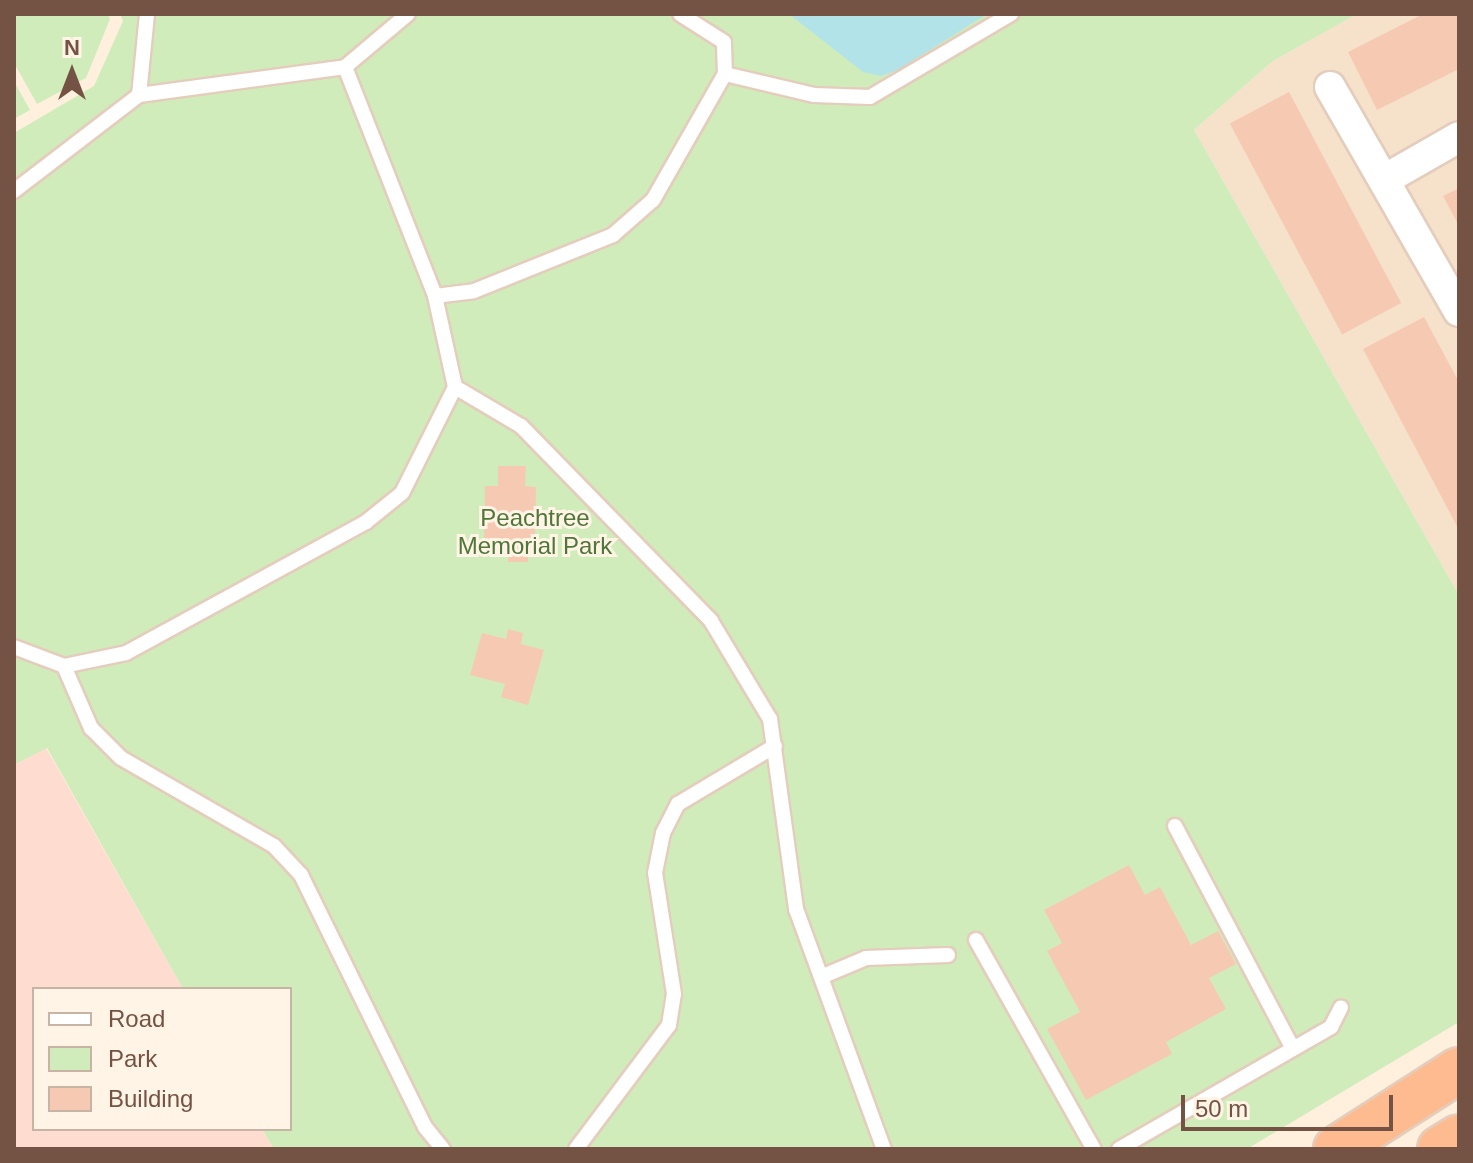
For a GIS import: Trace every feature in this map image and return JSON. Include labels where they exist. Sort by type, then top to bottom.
[{"type":"highway","points":[[1336,1149],[1459,1070]]},
{"type":"highway","points":[[1440,1149],[1459,1137]]},
{"type":"street","points":[[1330,87],[1459,311]]},
{"type":"street","points":[[1384,180],[1459,137]]},
{"type":"lane","points":[[139,95],[147,14]]},
{"type":"lane","points":[[14,191],[139,95],[345,67],[408,14]]},
{"type":"lane","points":[[435,296],[474,291],[613,235],[653,200],[725,74],[724,42],[680,14]]},
{"type":"lane","points":[[725,74],[814,95],[870,97],[1011,14]]},
{"type":"lane","points":[[14,647],[64,666],[126,653],[366,522],[402,493],[455,387],[435,296],[345,67]]},
{"type":"lane","points":[[455,387],[521,426],[711,621],[770,719],[796,909],[884,1149]]},
{"type":"lane","points":[[64,666],[91,728],[121,758],[274,846],[301,875],[425,1127],[443,1149]]},
{"type":"lane","points":[[576,1149],[669,1025],[674,994],[655,873],[663,833],[678,804],[775,746]]},
{"type":"lane","points":[[1175,826],[1293,1049]]},
{"type":"lane","points":[[976,940],[1094,1149]]},
{"type":"lane","points":[[821,977],[866,958],[948,955]]},
{"type":"lane","points":[[1119,1149],[1331,1027],[1341,1007]]},
{"type":"shaded area","points":[[1357,14],[1459,14],[1459,595],[1194,130],[1273,61]]},
{"type":"shaded area","points":[[46,748],[182,987],[32,987],[32,1131],[263,1131],[274,1149],[14,1149],[14,765]]},
{"type":"green space","points":[[14,14],[108,14],[110,19],[86,78],[37,104],[14,63]]},
{"type":"green space","name":"Peachtree Memorial Park","points":[[120,14],[1357,14],[1273,61],[1194,130],[1459,595],[1459,1022],[1247,1149],[274,1149],[263,1131],[292,1131],[292,987],[182,987],[47,748],[14,765],[14,133],[94,86],[123,21]]},
{"type":"green space","points":[[14,81],[30,110],[14,119]]},
{"type":"water","points":[[789,14],[987,14],[898,70],[881,76],[863,72]]},
{"type":"building","points":[[1423,14],[1459,14],[1459,69],[1377,110],[1348,52]]},
{"type":"building","points":[[1289,92],[1401,303],[1342,334],[1230,123]]},
{"type":"building","points":[[1459,188],[1459,226],[1443,196]]},
{"type":"building","points":[[1424,317],[1459,382],[1459,530],[1363,349]]},
{"type":"building","points":[[498,466],[526,466],[525,486],[536,487],[535,543],[528,543],[528,562],[508,562],[508,543],[484,543],[485,486],[498,486]]},
{"type":"building","points":[[508,629],[523,633],[521,644],[544,650],[528,705],[501,697],[505,684],[470,675],[482,633],[506,639]]},
{"type":"building","points":[[1129,865],[1145,895],[1160,887],[1191,945],[1218,931],[1236,964],[1209,978],[1226,1009],[1166,1042],[1172,1054],[1086,1100],[1047,1029],[1080,1012],[1047,951],[1062,943],[1044,910]]}]
